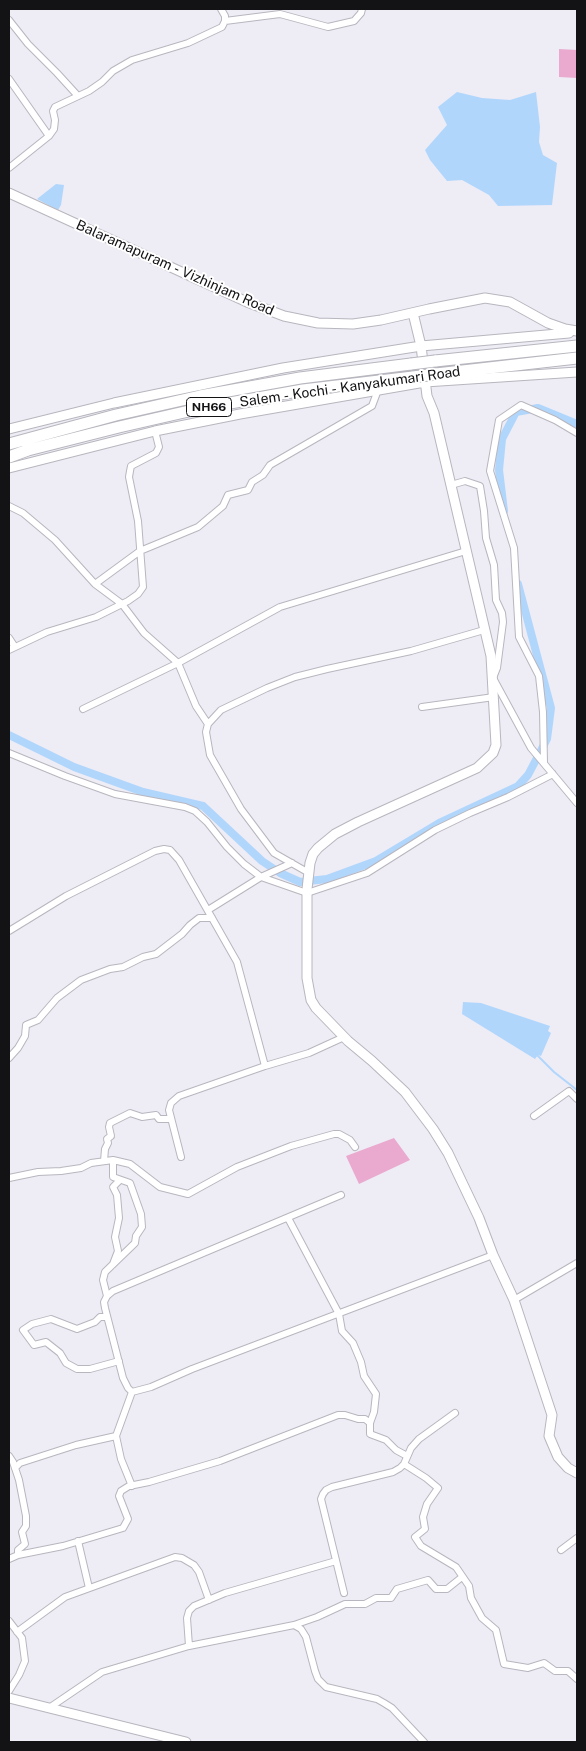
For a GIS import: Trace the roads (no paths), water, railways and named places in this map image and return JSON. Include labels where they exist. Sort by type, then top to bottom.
[{"type":"highway","name":"Salem - Kochi - Kanyakumari Road","points":[[9,444],[116,415],[200,396],[300,378],[577,346]]},
{"type":"highway","name":"Salem - Kochi - Kanyakumari Road","points":[[9,457],[28,450],[202,408],[303,390],[577,358]]},
{"type":"street","points":[[9,168],[49,136],[54,129],[53,111],[55,107],[96,86],[113,71],[132,60],[188,43],[214,32],[222,27],[225,21],[225,16],[221,9]]},
{"type":"street","points":[[225,21],[280,14],[328,27],[354,21],[362,9]]},
{"type":"street","points":[[9,20],[28,44],[78,96]]},
{"type":"street","points":[[9,79],[49,136]]},
{"type":"street","name":"Balaramapuram - Vizhinjam Road","points":[[9,193],[246,302],[284,316],[318,323],[352,324],[381,320],[484,298],[496,298],[510,302],[548,323],[577,331]]},
{"type":"street","points":[[413,313],[421,346],[427,396],[434,413],[491,656],[496,745],[493,753],[477,768],[399,802],[334,834],[313,854],[307,891],[307,978],[311,1000],[316,1008],[344,1037],[405,1092],[433,1129],[456,1169],[514,1300],[529,1349],[538,1368],[552,1416],[549,1436],[558,1457],[568,1468],[577,1473]]},
{"type":"street","points":[[9,429],[114,403],[283,368],[421,346],[577,331]]},
{"type":"street","points":[[9,468],[155,431],[240,414],[425,382],[577,372]]},
{"type":"street","points":[[96,584],[140,551],[198,527],[217,513],[228,495],[248,490],[252,482],[263,475],[270,465],[372,406],[378,390]]},
{"type":"street","points":[[544,763],[543,712],[539,676],[520,637],[514,548],[490,471],[498,420],[521,405],[555,420],[577,433]]},
{"type":"street","points":[[9,638],[12,648],[47,632],[96,617],[138,594],[143,587],[138,521],[129,477],[131,466],[156,453],[159,447],[155,431]]},
{"type":"street","points":[[451,484],[465,481],[480,486],[486,538],[494,565],[496,600],[502,613],[503,622],[497,668],[493,678]]},
{"type":"street","points":[[9,506],[23,513],[55,540],[96,584],[122,604],[144,633],[178,663],[196,706],[208,724]]},
{"type":"street","points":[[83,709],[178,663],[280,607],[466,551]]},
{"type":"street","points":[[309,873],[274,853],[241,809],[210,755],[206,732],[208,724],[221,710],[266,688],[295,677],[411,651],[484,630]]},
{"type":"street","points":[[493,678],[531,748],[577,803]]},
{"type":"street","points":[[422,707],[494,697]]},
{"type":"street","points":[[9,753],[115,794],[185,807],[195,811],[208,822],[227,847],[244,864],[261,876],[307,891],[367,873],[435,830],[553,774]]},
{"type":"street","points":[[9,931],[66,896],[155,851],[164,849],[174,853],[237,962],[265,1066]]},
{"type":"street","points":[[208,910],[261,876],[292,863]]},
{"type":"street","points":[[9,1058],[26,1036],[26,1025],[38,1020],[57,998],[81,980],[156,954],[199,918],[212,918]]},
{"type":"street","points":[[181,1158],[169,1110],[171,1103],[179,1096],[265,1066],[310,1053],[344,1037]]},
{"type":"street","points":[[534,1116],[569,1091],[577,1099]]},
{"type":"street","points":[[104,1161],[105,1149],[108,1143],[107,1139],[111,1136],[110,1123],[130,1113],[142,1117],[156,1115],[160,1119],[171,1120]]},
{"type":"street","points":[[9,1178],[38,1172],[75,1169],[91,1163],[113,1160],[130,1164],[160,1187],[188,1194],[236,1167],[291,1146],[339,1134],[350,1140],[355,1147]]},
{"type":"street","points":[[113,1160],[113,1178],[130,1183],[142,1214],[142,1227],[136,1236],[135,1243],[105,1272],[103,1280],[107,1317],[119,1361],[128,1388],[132,1392]]},
{"type":"street","points":[[113,1266],[118,1251],[115,1237],[119,1218],[117,1195],[114,1188],[120,1180]]},
{"type":"street","points":[[106,1296],[113,1291],[341,1195]]},
{"type":"street","points":[[288,1218],[339,1314],[342,1331],[353,1343],[364,1376],[376,1394],[374,1412],[370,1423],[370,1434],[386,1440],[396,1450],[407,1456]]},
{"type":"street","points":[[132,1392],[151,1387],[192,1369],[493,1255]]},
{"type":"street","points":[[514,1300],[577,1263]]},
{"type":"street","points":[[107,1317],[100,1317],[95,1322],[77,1329],[51,1319],[32,1324],[23,1330],[34,1345],[46,1342],[60,1353],[66,1363],[77,1369],[90,1370],[119,1361]]},
{"type":"street","points":[[132,1392],[116,1436],[121,1459],[132,1486]]},
{"type":"street","points":[[344,1593],[322,1499],[323,1494],[332,1487],[393,1472],[400,1468],[404,1464],[411,1448],[420,1439],[455,1413]]},
{"type":"street","points":[[9,1559],[123,1528],[128,1519],[119,1496],[122,1491],[132,1486],[220,1461],[338,1415],[365,1419],[370,1423]]},
{"type":"street","points":[[15,1468],[20,1463],[116,1436]]},
{"type":"street","points":[[9,1456],[19,1480],[26,1516],[26,1526],[22,1532],[26,1544],[18,1550],[18,1555]]},
{"type":"street","points":[[404,1464],[438,1488],[427,1504],[423,1517],[425,1529],[415,1537],[421,1546],[456,1567],[469,1586],[471,1598],[482,1618],[496,1630],[504,1664],[528,1668],[544,1663],[556,1671],[568,1671],[577,1679]]},
{"type":"street","points":[[562,1550],[577,1538]]},
{"type":"street","points":[[78,1541],[89,1588]]},
{"type":"street","points":[[17,1632],[65,1597],[175,1557],[194,1564],[199,1572],[209,1600]]},
{"type":"street","points":[[189,1646],[187,1618],[189,1611],[194,1606],[225,1593],[336,1561]]},
{"type":"street","points":[[49,1708],[98,1674],[189,1646],[294,1625],[345,1604],[365,1604],[376,1598],[391,1598],[397,1589],[428,1580],[436,1589],[447,1589],[462,1577]]},
{"type":"street","points":[[9,1621],[22,1638],[25,1661],[20,1675],[9,1691]]},
{"type":"street","points":[[294,1625],[301,1629],[306,1637],[318,1680],[326,1687],[377,1699],[384,1703],[392,1708],[424,1742]]},
{"type":"street","points":[[9,1698],[186,1742]]},
{"type":"water","points":[[457,92],[482,98],[510,100],[536,92],[540,127],[539,142],[543,155],[557,163],[552,205],[498,206],[489,195],[462,180],[447,181],[430,160],[425,150],[447,125],[438,107]]},
{"type":"water","points":[[56,184],[64,185],[61,205],[58,210],[37,199]]},
{"type":"water","points":[[463,1002],[481,1003],[550,1026],[548,1031],[551,1033],[541,1056],[538,1055],[535,1059],[462,1014]]},
{"type":"waterway","points":[[504,511],[499,470],[502,439],[516,412],[538,408],[577,424]]},
{"type":"waterway","points":[[9,735],[74,767],[143,792],[203,806],[262,861],[280,873],[300,882],[327,879],[376,861],[441,822],[518,786],[528,775],[547,739],[551,708],[518,584]]},
{"type":"waterway","points":[[536,1054],[554,1072],[577,1090]]}]
